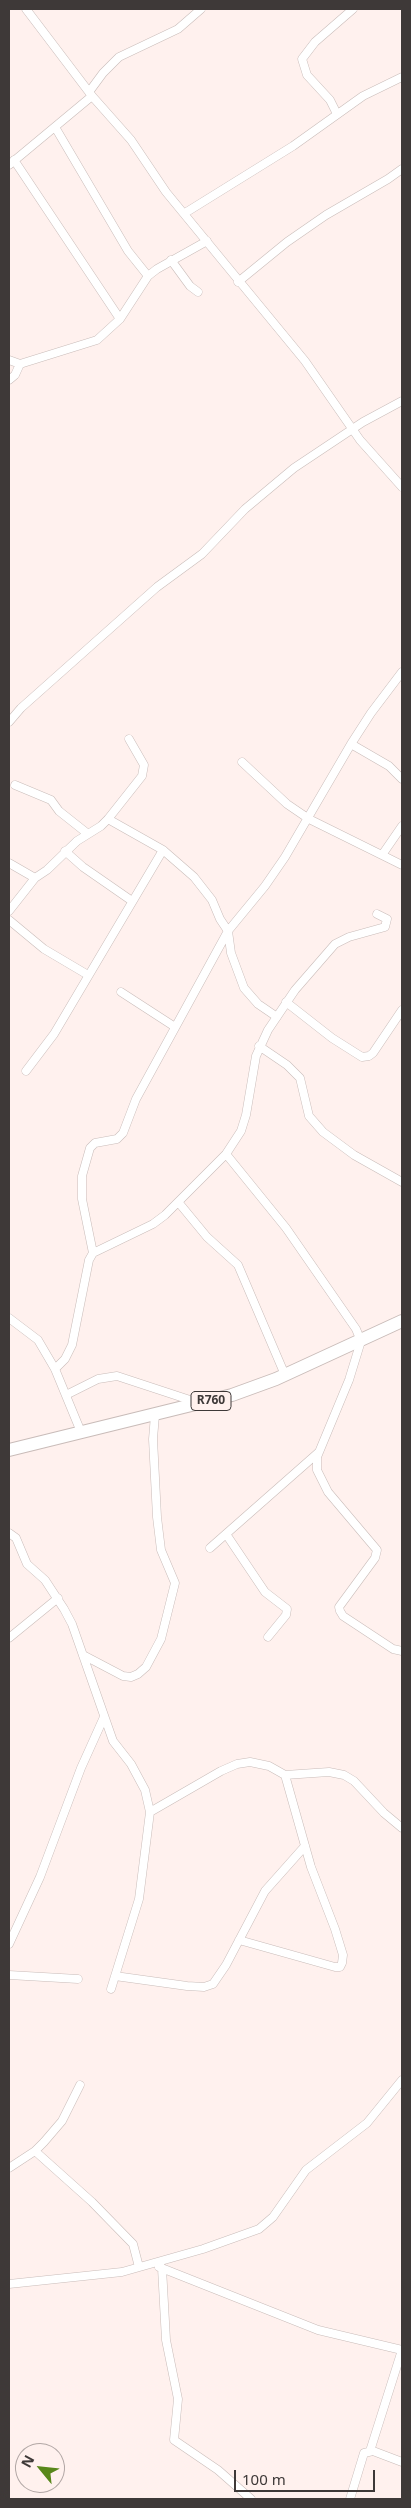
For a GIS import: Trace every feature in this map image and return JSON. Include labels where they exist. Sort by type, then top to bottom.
[{"type":"main road","name":"R760","points":[[9,1450],[202,1404],[285,1375],[402,1322]]},
{"type":"street","points":[[26,9],[91,94],[131,140],[166,192],[238,282],[305,361],[353,429],[393,479],[402,487]]},
{"type":"street","points":[[120,319],[11,162],[47,131],[55,127],[91,94],[110,64],[132,50],[178,29],[200,9]]},
{"type":"street","points":[[337,114],[330,100],[307,75],[302,59],[315,42],[353,9]]},
{"type":"street","points":[[185,214],[293,146],[363,96],[402,77]]},
{"type":"street","points":[[55,127],[128,251],[148,276]]},
{"type":"street","points":[[238,282],[287,242],[326,215],[388,180],[402,169]]},
{"type":"street","points":[[9,360],[20,364],[97,340],[120,319],[148,276],[172,260],[207,241]]},
{"type":"street","points":[[172,260],[190,286],[198,292]]},
{"type":"street","points":[[9,380],[16,375],[20,364]]},
{"type":"street","points":[[9,721],[21,708],[156,587],[202,554],[245,509],[294,468],[353,429],[402,401]]},
{"type":"street","points":[[93,1253],[82,1199],[82,1176],[87,1155],[95,1143],[117,1139],[123,1134],[136,1098],[228,931],[265,886],[308,820],[351,744],[371,713],[402,672]]},
{"type":"street","points":[[9,911],[35,878],[47,870],[66,851],[108,819],[142,776],[144,765],[129,739]]},
{"type":"street","points":[[351,744],[389,766],[402,779]]},
{"type":"street","points":[[242,762],[287,804],[308,820],[402,865]]},
{"type":"street","points":[[15,785],[51,800],[59,811],[88,834]]},
{"type":"street","points":[[108,819],[162,850],[194,877],[212,900],[220,919],[228,931],[231,953],[244,988],[258,1004],[277,1016]]},
{"type":"street","points":[[382,855],[402,826]]},
{"type":"street","points":[[26,1071],[54,1034],[162,850]]},
{"type":"street","points":[[66,851],[83,867],[132,901]]},
{"type":"street","points":[[9,863],[35,878]]},
{"type":"street","points":[[55,1369],[69,1353],[72,1345],[89,1260],[93,1253],[153,1224],[180,1203],[226,1154],[241,1131],[246,1115],[251,1076],[259,1046],[277,1016],[286,1002],[335,944],[349,937],[385,927],[387,919],[377,914]]},
{"type":"street","points":[[9,920],[44,948],[88,975]]},
{"type":"street","points":[[121,992],[175,1027]]},
{"type":"street","points":[[286,1002],[332,1038],[362,1056],[373,1053],[402,1010]]},
{"type":"street","points":[[259,1046],[287,1065],[300,1078],[309,1116],[323,1132],[354,1155],[402,1182]]},
{"type":"street","points":[[226,1154],[286,1228],[356,1329],[361,1340],[346,1389],[319,1452],[317,1470],[328,1492],[377,1550],[375,1558],[339,1607],[340,1611],[343,1616],[393,1649],[402,1652]]},
{"type":"street","points":[[180,1203],[208,1237],[238,1265],[285,1375]]},
{"type":"street","points":[[9,1318],[38,1340],[55,1369],[81,1432]]},
{"type":"street","points":[[66,1395],[98,1379],[117,1376],[202,1404]]},
{"type":"street","points":[[83,1655],[123,1676],[130,1677],[138,1674],[146,1666],[161,1639],[175,1583],[161,1550],[157,1517],[153,1438],[155,1415]]},
{"type":"street","points":[[210,1548],[319,1452]]},
{"type":"street","points":[[9,1533],[16,1538],[27,1564],[45,1580],[58,1598],[72,1624],[104,1717],[114,1741],[131,1764],[145,1790],[150,1812],[139,1899],[111,1988]]},
{"type":"street","points":[[226,1534],[265,1592],[287,1609],[286,1615],[268,1637]]},
{"type":"street","points":[[9,1638],[58,1598]]},
{"type":"street","points":[[9,1944],[40,1877],[81,1768],[104,1717]]},
{"type":"street","points":[[150,1812],[221,1771],[237,1764],[250,1762],[269,1766],[285,1775],[329,1772],[344,1775],[354,1781],[384,1813],[402,1828]]},
{"type":"street","points":[[239,1940],[336,1967],[340,1967],[342,1963],[343,1955],[305,1846],[285,1775]]},
{"type":"street","points":[[115,1976],[188,1986],[209,1986],[221,1975],[273,1879],[305,1846]]},
{"type":"street","points":[[9,1974],[78,1979]]},
{"type":"street","points":[[9,2284],[83,2278],[139,2268],[259,2229],[274,2217],[306,2170],[367,2123],[402,2080]]},
{"type":"street","points":[[9,2168],[35,2151],[62,2121],[80,2085]]},
{"type":"street","points":[[35,2151],[118,2226],[132,2244],[139,2268]]},
{"type":"street","points":[[152,2264],[318,2330],[402,2350],[370,2451]]},
{"type":"street","points":[[162,2268],[166,2340],[178,2398],[174,2440],[218,2470],[250,2499]]},
{"type":"street","points":[[350,2499],[364,2453],[370,2451],[402,2462]]}]
